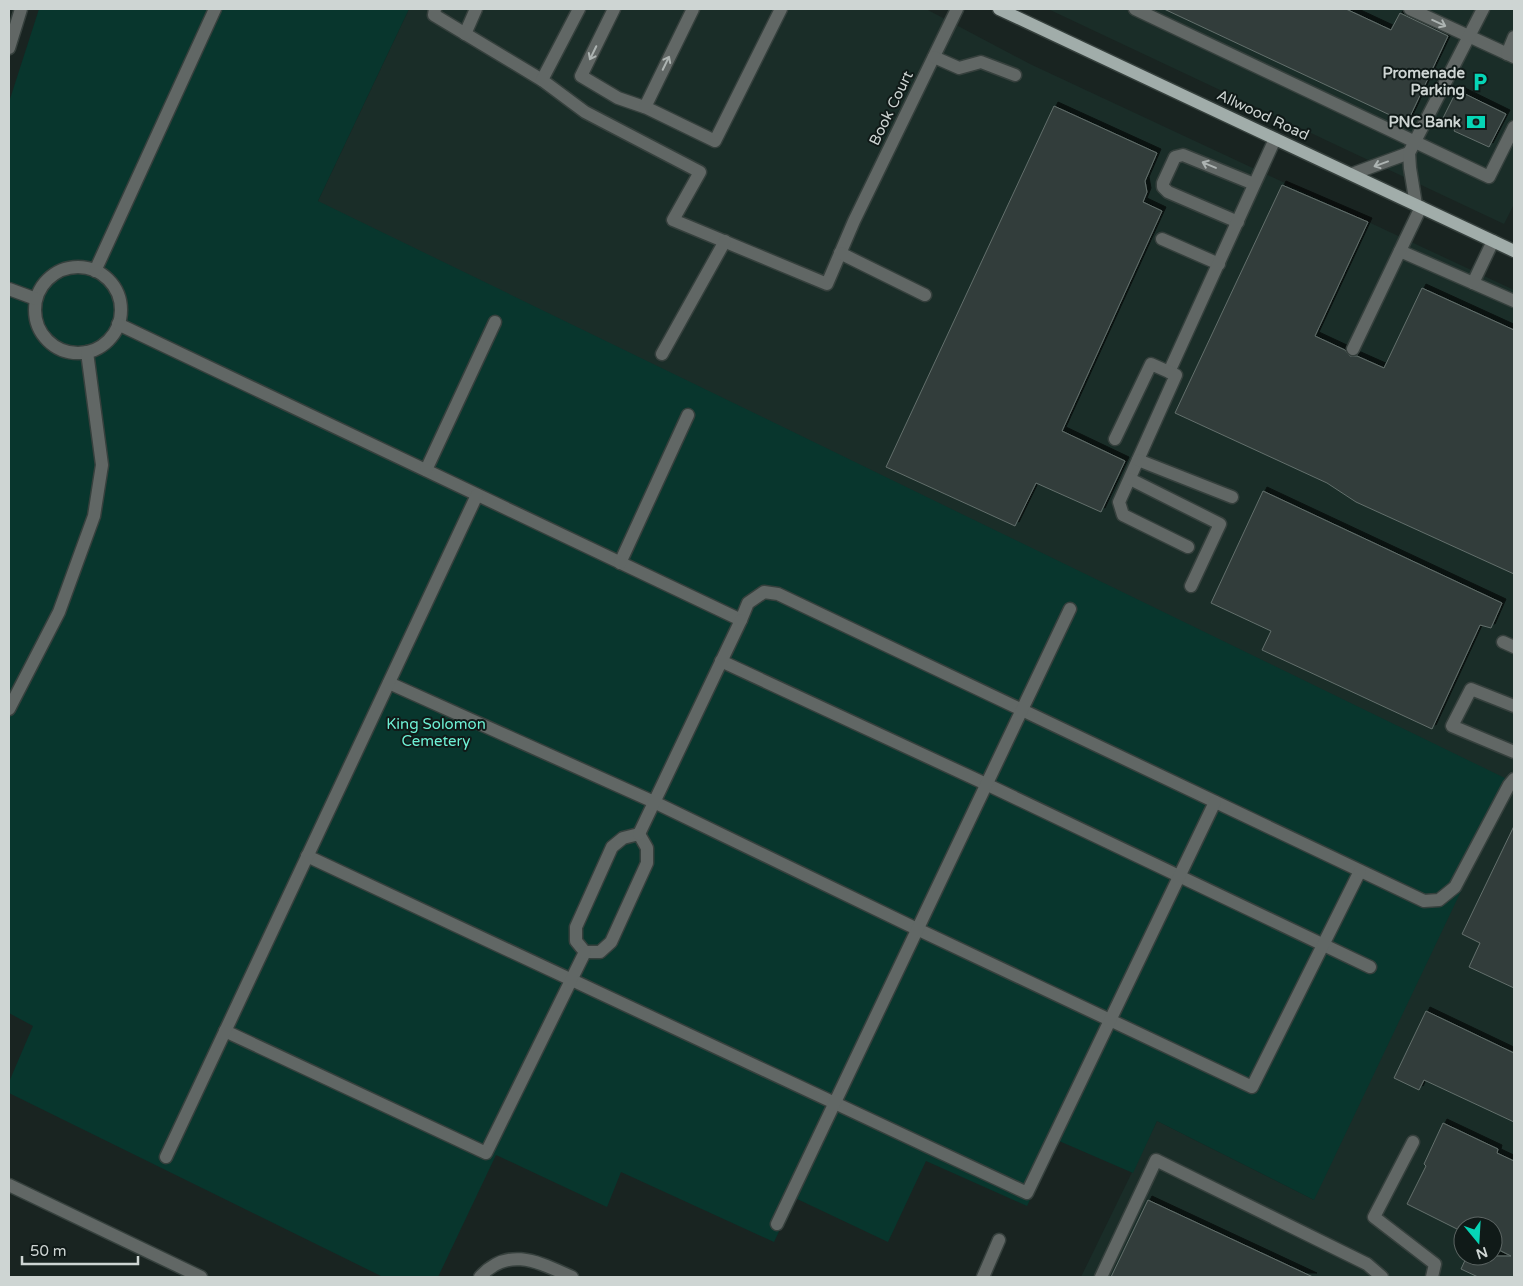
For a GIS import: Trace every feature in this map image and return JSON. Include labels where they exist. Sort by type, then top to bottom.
[{"type":"main road","name":"Allwood Road","points":[[999,9],[1514,250]]},
{"type":"street","points":[[9,48],[21,9]]},
{"type":"street","points":[[95,271],[214,9]]},
{"type":"street","points":[[435,9],[434,15],[542,80],[585,112],[700,172],[673,220],[725,241],[662,354]]},
{"type":"street","points":[[465,34],[476,9]]},
{"type":"street","points":[[542,80],[579,9]]},
{"type":"street","points":[[614,9],[581,76],[618,98],[644,107],[715,141],[781,9]]},
{"type":"street","points":[[644,107],[693,9]]},
{"type":"street","name":"Book Court","points":[[725,241],[827,284],[854,221],[957,9]]},
{"type":"street","points":[[1135,9],[1489,177],[1514,127]]},
{"type":"street","points":[[1410,9],[1510,56],[1514,37]]},
{"type":"street","points":[[1353,349],[1400,251],[1419,206],[1410,168],[1409,153],[1482,9]]},
{"type":"street","points":[[934,57],[959,68],[981,62],[1015,76]]},
{"type":"street","points":[[1169,372],[1275,139]]},
{"type":"street","points":[[1352,174],[1409,153]]},
{"type":"street","points":[[1238,222],[1168,192],[1164,189],[1163,183],[1176,157],[1183,155],[1254,184]]},
{"type":"street","points":[[1162,239],[1219,264]]},
{"type":"street","points":[[1473,283],[1493,241]]},
{"type":"street","points":[[1400,251],[1514,301]]},
{"type":"street","points":[[840,253],[924,295]]},
{"type":"street","points":[[78,267],[95,271],[103,275],[113,285],[119,297],[121,311],[118,324],[111,337],[100,346],[87,352],[72,352],[58,348],[47,339],[38,327],[35,313],[36,299],[42,286],[52,276],[64,269],[78,267]]},
{"type":"street","points":[[9,289],[36,299]]},
{"type":"street","points":[[426,470],[495,322]]},
{"type":"street","points":[[118,324],[741,620]]},
{"type":"street","points":[[9,709],[59,612],[94,516],[102,465],[87,352]]},
{"type":"street","points":[[1115,439],[1151,364],[1176,375],[1119,502],[1123,515],[1188,547]]},
{"type":"street","points":[[620,563],[688,415]]},
{"type":"street","points":[[1138,460],[1232,497]]},
{"type":"street","points":[[1130,479],[1220,524],[1191,586]]},
{"type":"street","points":[[166,1157],[477,495]]},
{"type":"street","points":[[639,834],[748,603],[764,592],[778,594],[1424,901],[1439,900],[1455,887],[1509,784],[1514,779]]},
{"type":"street","points":[[777,1224],[1070,609]]},
{"type":"street","points":[[721,661],[986,784],[1370,967]]},
{"type":"street","points":[[389,682],[654,802],[917,930],[1252,1087],[1360,871]]},
{"type":"street","points":[[1514,706],[1471,689],[1452,726],[1514,752]]},
{"type":"street","points":[[307,856],[1027,1193],[1215,802]]},
{"type":"street","points":[[585,952],[576,941],[576,927],[612,847],[623,838],[639,834]]},
{"type":"street","points":[[585,952],[600,952],[611,942],[647,862],[647,848],[639,834]]},
{"type":"street","points":[[225,1031],[486,1153],[585,952]]},
{"type":"street","points":[[1413,1142],[1374,1217],[1436,1264],[1432,1277]]},
{"type":"street","points":[[1101,1277],[1156,1160],[1367,1264],[1382,1277]]},
{"type":"street","points":[[9,1185],[201,1277]]},
{"type":"street","points":[[982,1277],[999,1240]]},
{"type":"street","points":[[480,1277],[493,1266],[503,1261],[517,1259],[532,1260],[572,1277]]},
{"type":"shaded area","points":[[409,9],[926,9],[1030,64],[1514,290],[1514,1277],[1081,1277],[1157,1121],[1314,1200],[318,201]]},
{"type":"shaded area","points":[[1048,9],[1514,9],[1514,204],[1504,224]]},
{"type":"green space","name":"King Solomon Cemetery","points":[[39,9],[409,9],[318,201],[1513,782],[1314,1200],[1157,1121],[1133,1173],[1059,1141],[1027,1206],[926,1161],[888,1242],[795,1198],[774,1242],[621,1172],[607,1207],[496,1155],[438,1277],[383,1277],[9,1093],[9,1082],[33,1026],[9,1013],[9,102]]},
{"type":"building","points":[[1164,9],[1346,9],[1391,30],[1400,13],[1448,36],[1407,123]]},
{"type":"building","name":"PNC Bank","points":[[1457,90],[1506,114],[1489,147],[1454,131],[1457,125],[1443,118]]},
{"type":"building","points":[[1054,106],[1157,153],[1145,181],[1147,192],[1143,202],[1162,211],[1062,431],[1125,461],[1101,512],[1036,483],[1015,526],[886,467]]},
{"type":"building","points":[[1282,185],[1368,222],[1315,336],[1345,350],[1350,356],[1357,356],[1384,368],[1422,288],[1514,330],[1514,574],[1356,502],[1327,483],[1175,413]]},
{"type":"building","points":[[1263,491],[1502,603],[1491,628],[1480,625],[1432,729],[1262,650],[1271,631],[1211,603]]},
{"type":"building","points":[[1514,826],[1514,988],[1469,967],[1480,943],[1462,934]]},
{"type":"building","points":[[1426,1011],[1514,1053],[1514,1122],[1424,1080],[1419,1090],[1394,1078]]},
{"type":"building","points":[[1443,1123],[1498,1149],[1497,1153],[1514,1161],[1514,1277],[1478,1277],[1461,1269],[1462,1266],[1503,1266],[1503,1256],[1511,1256],[1503,1252],[1503,1216],[1453,1216],[1453,1227],[1407,1204],[1426,1166],[1424,1164]]},
{"type":"building","points":[[1148,1200],[1313,1277],[1111,1277]]},
{"type":"place","name":"Promenade Parking","points":[[1480,82]]},
{"type":"place","name":"PNC Bank","points":[[1476,122]]}]
